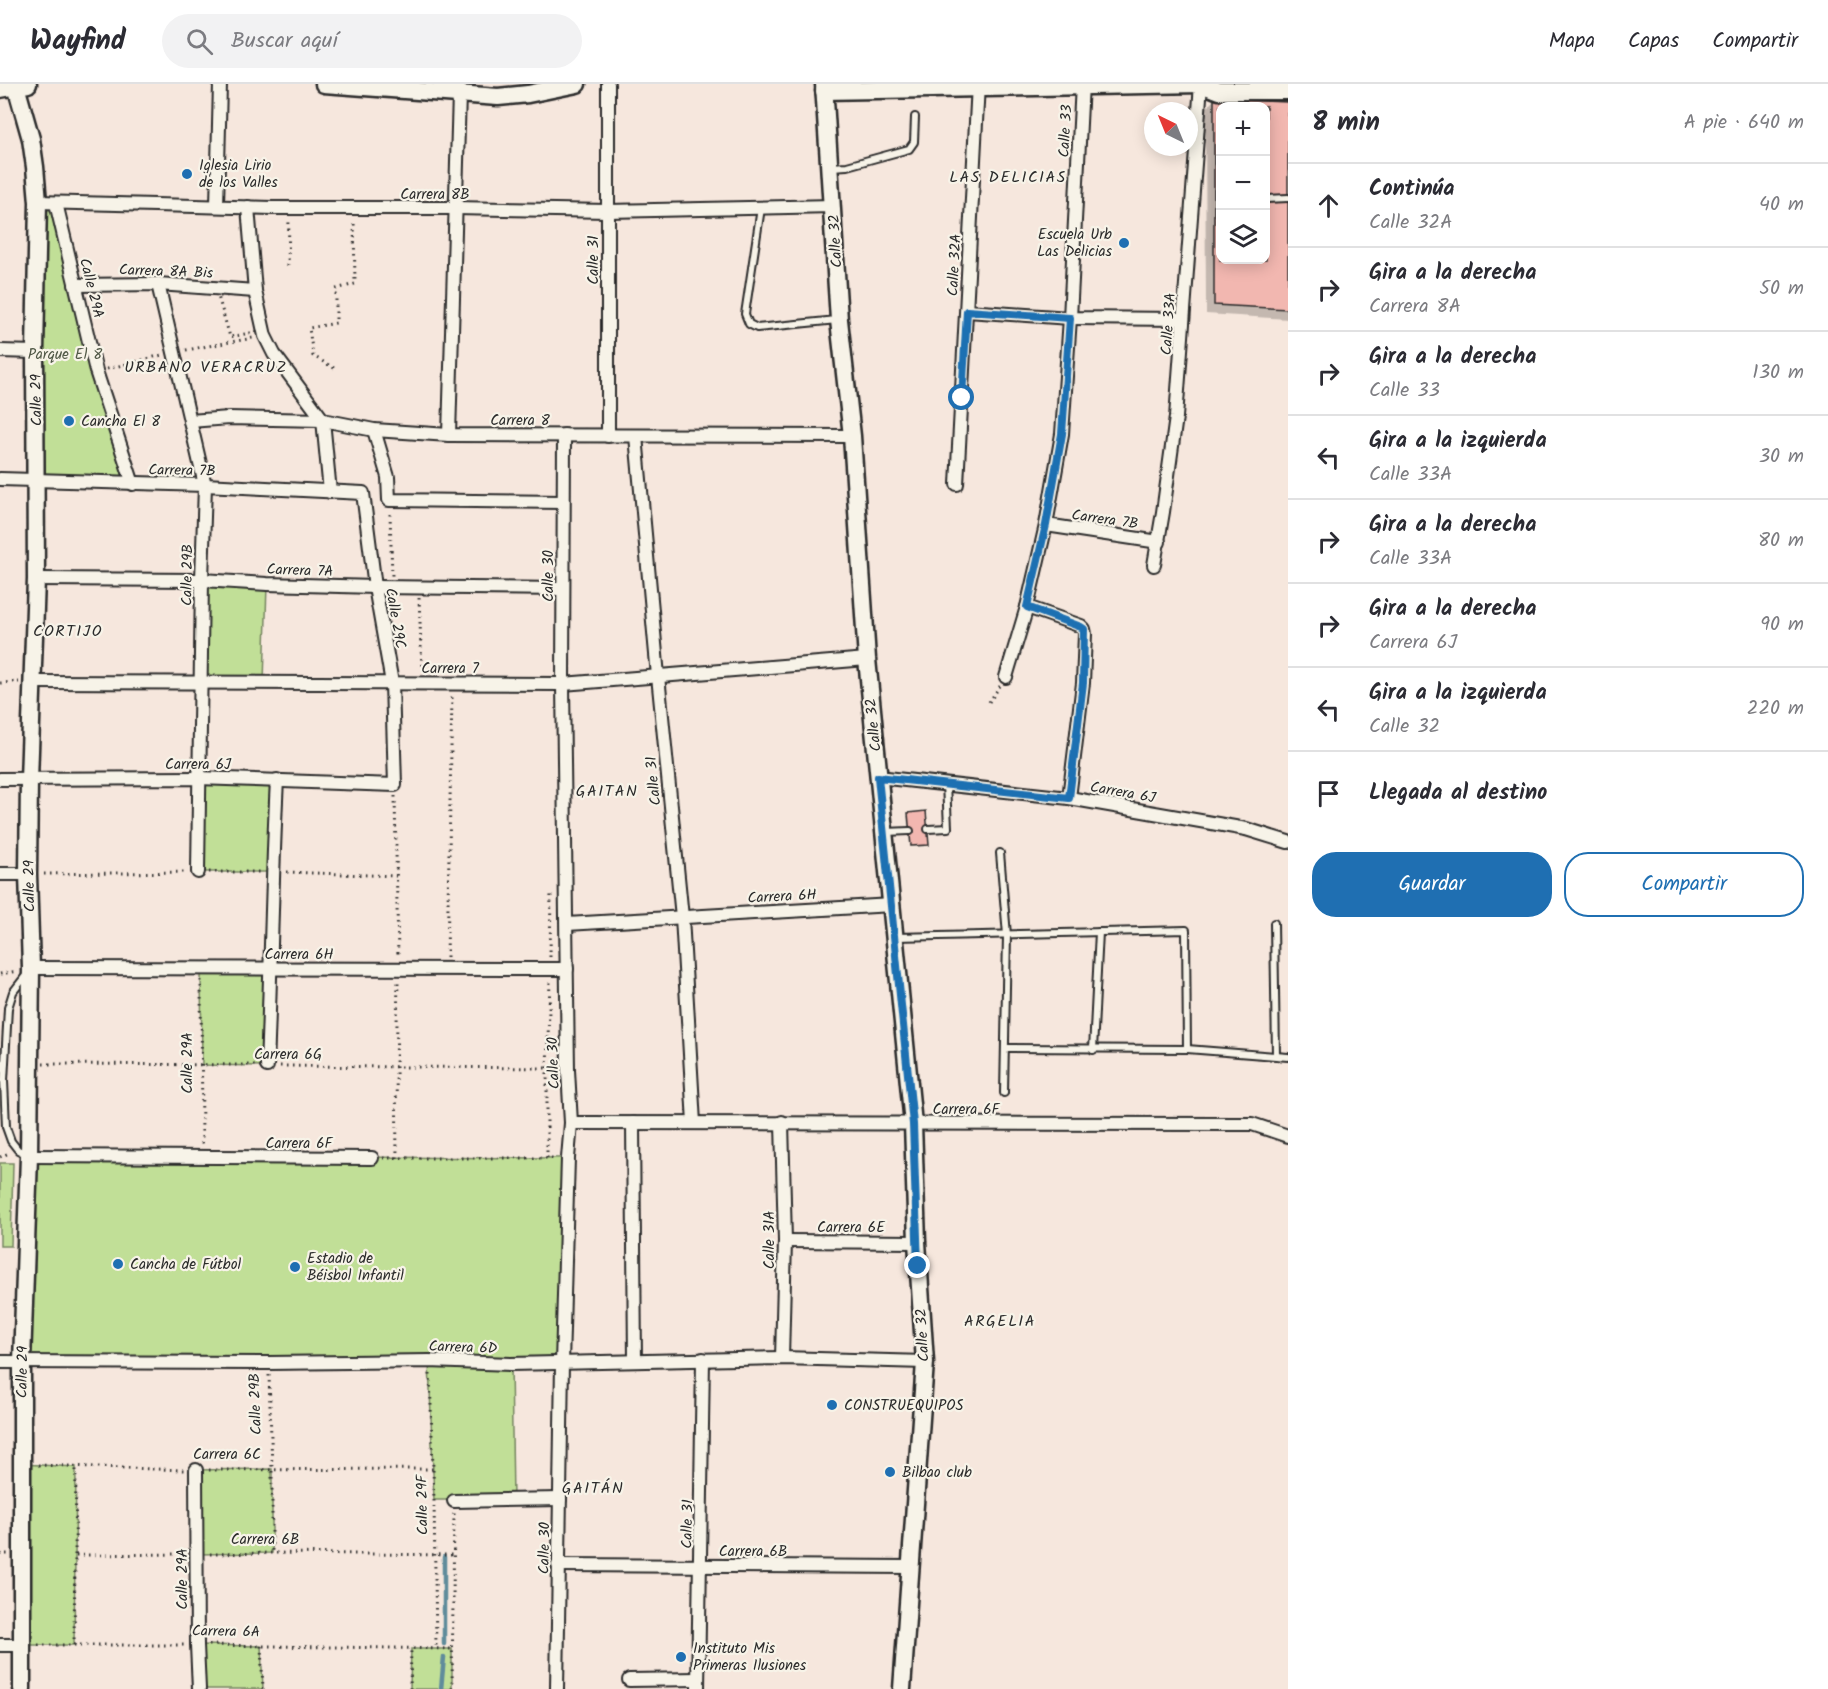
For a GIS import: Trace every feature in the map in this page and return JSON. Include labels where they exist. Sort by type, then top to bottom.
[{"type":"street","points":[[217,207],[220,84]]},
{"type":"street","points":[[324,84],[459,89],[498,96],[528,94],[572,85]]},
{"type":"street","name":"Calle 31","points":[[608,84],[608,436]]},
{"type":"street","points":[[824,87],[1201,84],[1219,91],[1288,91]]},
{"type":"street","name":"Calle 33A","points":[[1154,565],[1176,417],[1201,84]]},
{"type":"street","name":"Calle 33","points":[[1006,677],[1027,607],[1046,525],[1062,434],[1082,85]]},
{"type":"street","name":"Calle 29","points":[[15,86],[31,139],[38,202],[35,352],[36,579],[28,874],[31,968],[29,1156],[22,1362],[22,1689]]},
{"type":"street","name":"Calle 32A","points":[[957,484],[978,86]]},
{"type":"street","name":"Calle 32","points":[[824,87],[839,320],[852,436],[867,659],[913,1124],[916,1242],[925,1362],[902,1689]]},
{"type":"street","points":[[449,435],[459,89]]},
{"type":"street","name":"Carrera 8B","points":[[38,202],[251,208],[608,211],[833,206]]},
{"type":"street","name":"Calle 29A","points":[[56,203],[96,371],[133,484]]},
{"type":"street","points":[[251,208],[253,293],[274,354],[323,420],[330,492]]},
{"type":"street","name":"Carrera 8A Bis","points":[[75,285],[158,284],[253,293]]},
{"type":"street","name":"Calle 29B","points":[[158,284],[205,485],[201,580],[198,872]]},
{"type":"street","points":[[967,311],[1070,318],[1183,319]]},
{"type":"street","points":[[0,351],[35,352]]},
{"type":"street","name":"Carrera 8","points":[[190,421],[229,418],[323,420],[374,430],[449,435],[852,436]]},
{"type":"street","points":[[374,430],[388,477],[389,500],[563,502]]},
{"type":"street","name":"Calle 30","points":[[557,1689],[562,1363],[571,1123],[568,1070],[562,589],[564,435]]},
{"type":"street","name":"Calle 31","points":[[636,436],[682,917],[694,1123]]},
{"type":"street","name":"Carrera 7B","points":[[0,479],[205,485],[363,493]]},
{"type":"street","name":"Calle 29C","points":[[363,493],[375,587],[396,683],[395,785]]},
{"type":"street","name":"Carrera 7B","points":[[1046,525],[1159,542]]},
{"type":"street","name":"Carrera 7A","points":[[36,579],[201,580],[375,587],[562,589]]},
{"type":"street","points":[[1027,607],[1084,629],[1083,683],[1069,798]]},
{"type":"street","name":"Carrera 7","points":[[32,682],[563,684],[867,659]]},
{"type":"street","name":"Carrera 6J","points":[[878,777],[1069,798],[1246,829],[1288,842]]},
{"type":"street","name":"Carrera 6J","points":[[0,779],[198,778],[395,785]]},
{"type":"street","points":[[267,1066],[277,780]]},
{"type":"street","points":[[0,874],[28,874]]},
{"type":"street","name":"Carrera 6H","points":[[567,924],[892,905]]},
{"type":"street","name":"Carrera 6H","points":[[31,968],[567,969]]},
{"type":"street","name":"Calle 31A","points":[[782,1122],[785,1241],[782,1358]]},
{"type":"street","name":"Carrera 6F","points":[[571,1123],[1252,1124],[1288,1136]]},
{"type":"street","points":[[633,1124],[635,1361]]},
{"type":"street","name":"Carrera 6F","points":[[29,1156],[372,1158]]},
{"type":"street","name":"Carrera 6E","points":[[785,1241],[916,1242]]},
{"type":"street","name":"Carrera 6D","points":[[0,1362],[429,1361],[521,1364],[782,1358],[925,1362]]},
{"type":"street","name":"Calle 31","points":[[698,1684],[702,1566],[703,1359]]},
{"type":"street","name":"Calle 29A","points":[[196,1470],[199,1689]]},
{"type":"street","points":[[454,1501],[560,1500]]},
{"type":"street","name":"Carrera 6B","points":[[558,1564],[911,1567]]},
{"type":"street","points":[[0,1645],[21,1645]]},
{"type":"street","points":[[629,1680],[698,1684]]},
{"type":"lane","points":[[830,167],[847,166],[909,149],[914,142],[915,117]]},
{"type":"lane","points":[[1270,199],[1288,198]]},
{"type":"lane","points":[[761,208],[746,314],[749,324],[757,328],[839,320]]},
{"type":"lane","points":[[928,829],[948,828],[946,783]]},
{"type":"lane","points":[[884,832],[910,831]]},
{"type":"lane","points":[[1000,853],[1007,935],[1004,1093]]},
{"type":"lane","points":[[1274,922],[1276,1055]]},
{"type":"lane","points":[[896,937],[1186,930],[1187,1049]]},
{"type":"lane","points":[[1093,1050],[1099,932]]},
{"type":"lane","points":[[29,1156],[18,1150],[11,1141],[6,1127],[4,1081],[8,1008],[13,992],[31,968]]},
{"type":"lane","points":[[1005,1048],[1187,1049],[1288,1057]]},
{"type":"path","points":[[285,208],[288,266]]},
{"type":"path","points":[[334,368],[313,356],[309,328],[336,323],[336,289],[355,284],[354,209]]},
{"type":"path","points":[[253,293],[260,331],[230,337],[218,296],[253,293]]},
{"type":"path","points":[[389,500],[393,558],[392,587]]},
{"type":"path","points":[[419,588],[420,683]]},
{"type":"path","points":[[989,702],[1006,677]]},
{"type":"path","points":[[447,969],[452,683]]},
{"type":"path","name":"Calle 29A","points":[[201,969],[202,1158]]},
{"type":"path","name":"Carrera 6G","points":[[29,1064],[547,1068]]},
{"type":"path","points":[[372,1158],[568,1158]]},
{"type":"path","name":"Calle 29F","points":[[429,1361],[435,1554],[435,1648]]},
{"type":"path","name":"Calle 29B","points":[[269,1363],[272,1553]]},
{"type":"path","name":"Carrera 6C","points":[[21,1464],[196,1470],[433,1469]]},
{"type":"path","points":[[74,1645],[76,1467]]},
{"type":"path","points":[[452,1689],[454,1501]]},
{"type":"path","name":"Carrera 6B","points":[[76,1555],[272,1553],[454,1555]]},
{"type":"path","name":"Carrera 6A","points":[[21,1645],[452,1648]]},
{"type":"path","points":[[261,1646],[263,1689]]},
{"type":"path","points":[[410,1689],[411,1648]]},
{"type":"green space","name":"Parque El 8","points":[[38,202],[56,203],[133,484],[36,481]]},
{"type":"green space","points":[[202,580],[267,584],[264,682],[201,682]]},
{"type":"green space","points":[[198,778],[277,780],[272,872],[198,872]]},
{"type":"green space","points":[[201,969],[271,969],[267,1066],[202,1065]]},
{"type":"green space","points":[[29,1156],[568,1158],[562,1363],[511,1364],[513,1500],[434,1500],[429,1361],[22,1362]]},
{"type":"green space","points":[[0,1163],[13,1163],[11,1246],[0,1246]]},
{"type":"green space","points":[[21,1464],[76,1467],[74,1645],[21,1645]]},
{"type":"green space","points":[[272,1469],[272,1553],[197,1554],[196,1470]]},
{"type":"green space","points":[[197,1645],[261,1646],[263,1689],[199,1689]]},
{"type":"green space","points":[[411,1649],[452,1649],[452,1689],[410,1689]]},
{"type":"building","points":[[1214,99],[1288,102],[1288,309],[1214,305]]},
{"type":"building","points":[[926,811],[929,845],[911,846],[908,813]]},
{"type":"waterway","points":[[444,1557],[444,1644]]},
{"type":"waterway","points":[[441,1689],[444,1657]]},
{"type":"place","name":"Iglesia Lirio de los Valles","points":[[187,174]]},
{"type":"place","name":"Escuela Urb Las Delicias","points":[[1124,243]]},
{"type":"place","name":"Cancha El 8","points":[[69,421]]},
{"type":"place","name":"Cancha de Fútbol","points":[[118,1264]]},
{"type":"place","name":"Estadio de Béisbol Infantil","points":[[295,1267]]},
{"type":"place","name":"CONSTRUEQUIPOS","points":[[832,1405]]},
{"type":"place","name":"Bilbao club","points":[[890,1472]]},
{"type":"place","name":"Instituto Mis Primeras Ilusiones","points":[[681,1657]]},
{"type":"district","name":"LAS DELICIAS","points":[[1008,176]]},
{"type":"district","name":"URBANO VERACRUZ","points":[[206,366]]},
{"type":"district","name":"CORTIJO","points":[[68,630]]},
{"type":"district","name":"GAITAN","points":[[607,790]]},
{"type":"district","name":"ARGELIA","points":[[1000,1320]]},
{"type":"district","name":"GAITÁN","points":[[593,1487]]},
{"type":"route","points":[[918,1266],[913,1124],[896,937],[878,777],[1069,798],[1083,683],[1084,629],[1027,607],[1046,525],[1062,434],[1070,318],[967,311],[962,398]]}]
